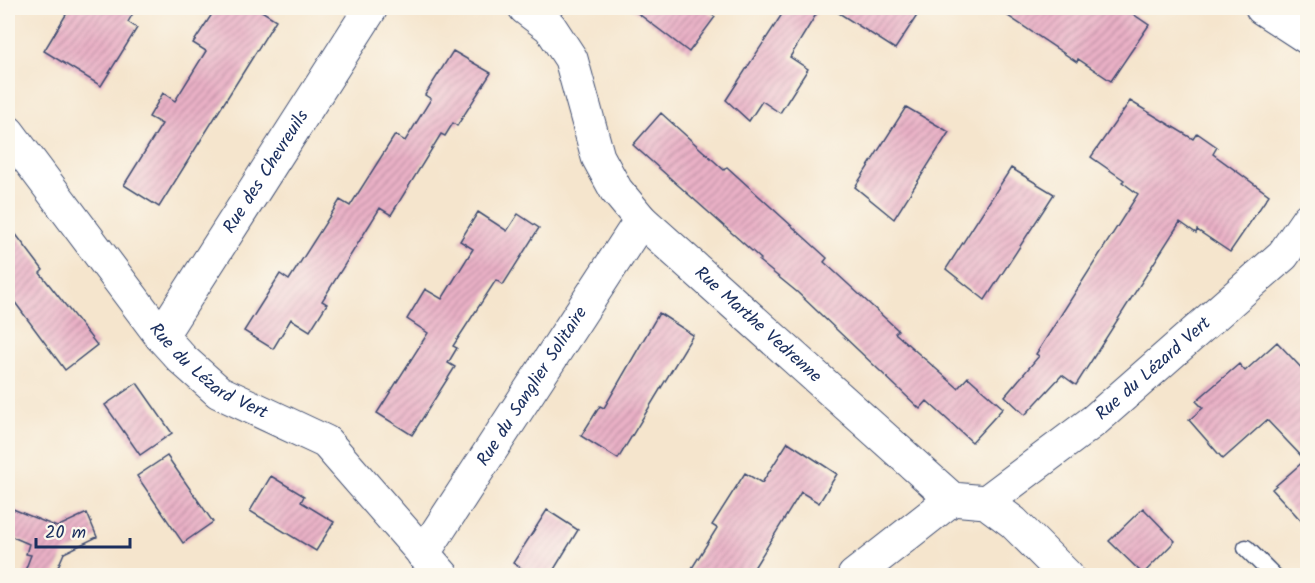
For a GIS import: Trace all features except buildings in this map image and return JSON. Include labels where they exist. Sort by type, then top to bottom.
[{"type":"street","name":"Rue des Chevreuils","points":[[161,336],[371,8]]},
{"type":"street","name":"Rue Marthe Vedrenne","points":[[525,8],[550,27],[571,59],[598,157],[616,190],[641,220],[952,499]]},
{"type":"street","points":[[1262,8],[1308,38]]},
{"type":"street","name":"Rue du Lézard Vert","points":[[8,132],[161,336],[182,359],[219,392],[326,442],[433,565]]},
{"type":"street","name":"Rue du Lézard Vert","points":[[986,502],[1095,420],[1275,263],[1308,219]]},
{"type":"street","name":"Rue du Sanglier Solitaire","points":[[433,565],[641,220]]},
{"type":"street","points":[[854,576],[952,499],[986,502],[1013,522],[1067,576]]},
{"type":"lane","points":[[1246,548],[1274,576]]}]
